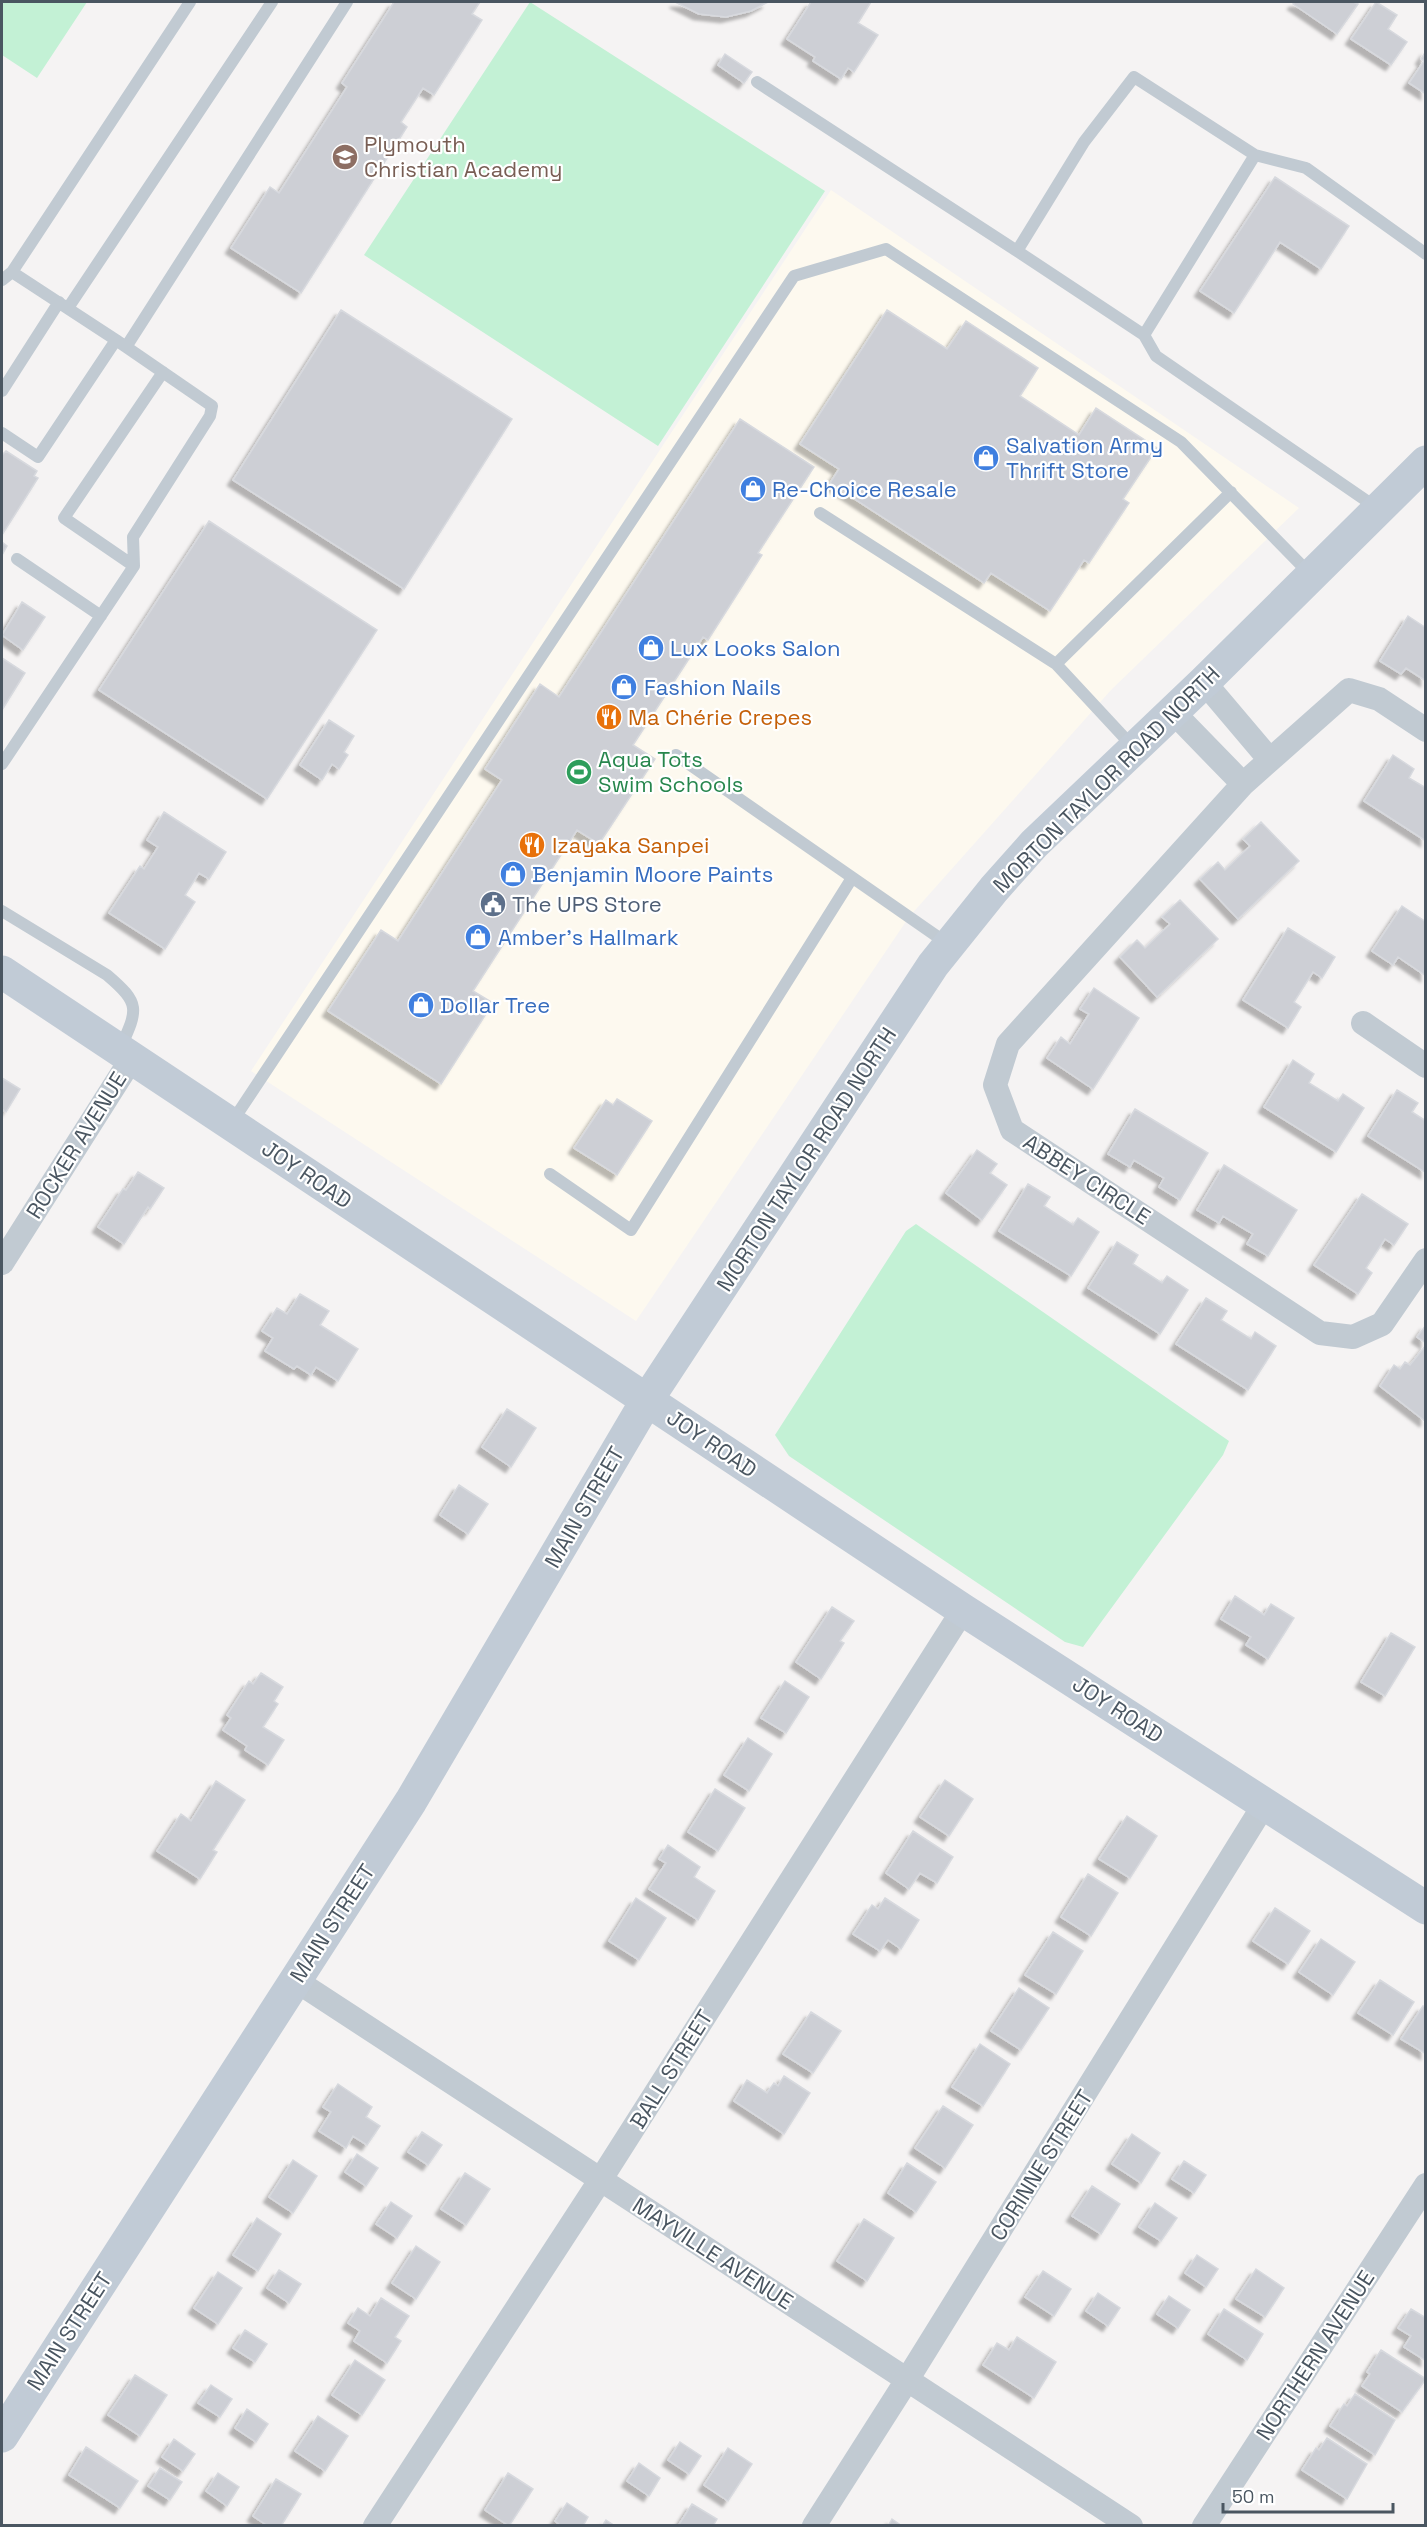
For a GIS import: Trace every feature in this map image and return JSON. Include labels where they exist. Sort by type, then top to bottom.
[{"type":"street","name":"MORTON TAYLOR ROAD NORTH","points":[[646,1400],[949,944],[1034,844],[1136,749],[1425,462]]},
{"type":"street","points":[[1204,682],[1270,760]]},
{"type":"street","name":"ABBEY CIRCLE","points":[[1425,730],[1378,699],[1349,690],[1243,784],[1008,1044],[995,1085],[1012,1130],[1320,1333],[1353,1336],[1382,1324],[1425,1260]]},
{"type":"street","points":[[1173,712],[1243,784]]},
{"type":"street","name":"JOY ROAD","points":[[2,972],[963,1610],[1425,1908]]},
{"type":"street","points":[[1363,1023],[1425,1066]]},
{"type":"street","name":"ROCKER AVENUE","points":[[2,1263],[126,1054]]},
{"type":"street","name":"MAIN STREET","points":[[2,2436],[411,1801],[646,1400]]},
{"type":"street","name":"BALL STREET","points":[[375,2526],[601,2179],[963,1610]]},
{"type":"street","name":"CORINNE STREET","points":[[814,2526],[1265,1803]]},
{"type":"street","name":"MAYVILLE AVENUE","points":[[295,1980],[1131,2526]]},
{"type":"street","name":"NORTHERN AVENUE","points":[[1204,2526],[1425,2185]]},
{"type":"lane","points":[[2,280],[12,272],[190,2]]},
{"type":"lane","points":[[2,391],[64,305],[272,2]]},
{"type":"lane","points":[[2,433],[38,457],[121,343],[347,2]]},
{"type":"lane","points":[[1017,251],[1084,142],[1134,77],[1255,155],[1306,168],[1425,254]]},
{"type":"lane","points":[[757,82],[1144,335],[1156,356],[1379,510]]},
{"type":"lane","points":[[1144,335],[1255,155]]},
{"type":"lane","points":[[231,1123],[794,276],[886,249],[1181,442],[1312,576]]},
{"type":"lane","points":[[2,764],[134,566],[133,537],[210,417],[212,406],[12,272]]},
{"type":"lane","points":[[134,566],[64,518],[163,372]]},
{"type":"lane","points":[[1056,664],[1231,492]]},
{"type":"lane","points":[[820,513],[1056,664],[1136,749]]},
{"type":"lane","points":[[17,559],[101,616]]},
{"type":"lane","points":[[676,755],[949,944]]},
{"type":"lane","points":[[550,1174],[631,1230],[852,878]]},
{"type":"lane","points":[[2,911],[107,975],[122,988],[133,1002],[133,1020],[126,1054]]},
{"type":"shaded area","points":[[831,190],[1299,508],[1111,690],[909,917],[636,1321],[251,1071]]},
{"type":"green space","points":[[2,2],[87,2],[37,78],[2,55]]},
{"type":"green space","points":[[530,2],[825,191],[658,446],[364,255]]},
{"type":"green space","points":[[916,1224],[1229,1441],[1223,1455],[1083,1647],[1065,1642],[789,1456],[775,1435],[906,1231]]},
{"type":"building","name":"Plymouth Christian Academy","points":[[394,2],[480,2],[472,14],[482,20],[434,95],[423,88],[401,122],[407,127],[301,293],[231,248],[270,187],[279,193],[347,87],[342,83]]},
{"type":"building","points":[[675,2],[768,2],[751,11],[726,17],[699,14]]},
{"type":"building","points":[[811,2],[871,2],[858,23],[878,35],[854,72],[848,68],[841,79],[813,61],[815,57],[787,39]]},
{"type":"building","points":[[1295,2],[1353,2],[1358,4],[1337,34],[1293,4]]},
{"type":"building","points":[[1376,2],[1397,15],[1388,29],[1407,42],[1391,65],[1351,39]]},
{"type":"building","points":[[1426,51],[1426,94],[1409,83],[1424,61],[1421,59]]},
{"type":"building","points":[[725,54],[752,72],[744,83],[718,65]]},
{"type":"building","points":[[1275,177],[1349,226],[1321,269],[1280,242],[1234,313],[1200,291]]},
{"type":"building","points":[[341,310],[512,419],[404,589],[233,480]]},
{"type":"building","name":"Salvation Army Thrift Store","points":[[887,310],[947,349],[966,321],[1038,368],[1020,396],[1079,435],[1096,408],[1157,448],[1123,499],[1129,503],[1089,563],[1084,560],[1050,611],[991,573],[984,583],[830,483],[839,469],[800,444]]},
{"type":"building","points":[[740,419],[814,467],[758,553],[762,555],[708,640],[703,637],[633,745],[655,759],[599,844],[577,830],[473,991],[493,1003],[441,1084],[328,1011],[381,930],[398,941],[502,780],[485,769],[540,684],[559,697]]},
{"type":"building","points":[[6,451],[37,471],[34,476],[38,478],[2,535],[2,455]]},
{"type":"building","points":[[209,521],[377,630],[267,799],[99,690]]},
{"type":"building","points":[[2,542],[7,546],[2,555]]},
{"type":"building","points":[[22,602],[45,617],[23,650],[2,635]]},
{"type":"building","points":[[1408,616],[1426,628],[1426,681],[1406,668],[1401,674],[1380,661]]},
{"type":"building","points":[[2,658],[25,673],[2,710]]},
{"type":"building","points":[[329,720],[354,736],[344,752],[348,755],[339,769],[332,764],[322,780],[300,765]]},
{"type":"building","points":[[1393,755],[1414,769],[1409,778],[1426,788],[1426,841],[1364,801]]},
{"type":"building","points":[[164,812],[226,852],[209,879],[199,873],[185,895],[195,902],[165,949],[109,913],[140,866],[144,869],[158,847],[147,840]]},
{"type":"building","points":[[1261,822],[1299,861],[1238,919],[1200,879],[1218,862],[1225,870],[1250,846],[1243,839]]},
{"type":"building","points":[[1180,900],[1218,939],[1157,997],[1120,957],[1137,940],[1145,948],[1170,924],[1162,917]]},
{"type":"building","points":[[1402,906],[1426,922],[1426,976],[1398,957],[1393,965],[1372,951]]},
{"type":"building","points":[[1288,928],[1335,957],[1322,978],[1313,972],[1294,1002],[1301,1007],[1288,1028],[1243,1000]]},
{"type":"building","points":[[1094,988],[1139,1018],[1093,1089],[1047,1058],[1061,1037],[1070,1044],[1089,1014],[1080,1009]]},
{"type":"building","points":[[1293,1060],[1314,1074],[1309,1083],[1338,1101],[1343,1094],[1364,1108],[1336,1152],[1264,1107]]},
{"type":"building","points":[[2,1078],[20,1089],[6,1112],[2,1109]]},
{"type":"building","points":[[1397,1090],[1418,1103],[1412,1112],[1426,1121],[1426,1173],[1368,1136]]},
{"type":"building","points":[[617,1099],[652,1121],[617,1175],[574,1148],[606,1100],[613,1105]]},
{"type":"building","points":[[1135,1109],[1208,1153],[1180,1200],[1159,1187],[1164,1178],[1134,1160],[1130,1167],[1108,1154]]},
{"type":"building","points":[[977,1150],[997,1164],[990,1173],[1007,1185],[982,1220],[946,1193]]},
{"type":"building","points":[[1224,1165],[1297,1210],[1268,1256],[1247,1244],[1253,1234],[1223,1216],[1219,1223],[1197,1210]]},
{"type":"building","points":[[138,1172],[164,1188],[150,1209],[148,1207],[124,1244],[98,1227],[123,1189],[126,1190]]},
{"type":"building","points":[[1028,1184],[1050,1197],[1044,1206],[1073,1225],[1078,1218],[1099,1232],[1071,1276],[999,1231]]},
{"type":"building","points":[[1362,1194],[1408,1224],[1394,1245],[1385,1239],[1366,1268],[1372,1273],[1358,1294],[1314,1265]]},
{"type":"building","points":[[1117,1242],[1138,1255],[1133,1264],[1162,1283],[1167,1276],[1188,1290],[1160,1334],[1088,1288]]},
{"type":"building","points":[[300,1294],[329,1311],[320,1325],[358,1349],[338,1381],[316,1367],[311,1375],[297,1366],[294,1369],[265,1351],[273,1338],[262,1331],[277,1308],[287,1314]]},
{"type":"building","points":[[1206,1298],[1227,1311],[1221,1320],[1251,1339],[1255,1332],[1276,1346],[1248,1390],[1176,1344]]},
{"type":"building","points":[[1426,1325],[1426,1343],[1417,1337]]},
{"type":"building","points":[[1426,1345],[1425,1421],[1380,1386],[1394,1365],[1400,1369],[1405,1362],[1410,1365]]},
{"type":"building","points":[[507,1409],[536,1428],[511,1467],[482,1447]]},
{"type":"building","points":[[459,1485],[488,1504],[468,1534],[440,1515]]},
{"type":"building","points":[[1235,1596],[1264,1615],[1271,1604],[1294,1618],[1268,1659],[1246,1645],[1251,1637],[1221,1619]]},
{"type":"building","points":[[832,1607],[854,1621],[840,1641],[844,1643],[821,1679],[796,1662]]},
{"type":"building","points":[[1391,1633],[1415,1647],[1385,1696],[1361,1682]]},
{"type":"building","points":[[261,1673],[283,1687],[274,1701],[278,1704],[263,1727],[284,1740],[268,1765],[245,1750],[247,1746],[223,1730],[231,1718],[227,1715],[249,1681],[253,1684]]},
{"type":"building","points":[[785,1681],[809,1697],[786,1733],[761,1718]]},
{"type":"building","points":[[748,1738],[772,1754],[749,1791],[724,1775]]},
{"type":"building","points":[[945,1780],[973,1799],[949,1836],[920,1817]]},
{"type":"building","points":[[216,1781],[245,1800],[213,1850],[217,1852],[200,1879],[157,1851],[181,1814],[191,1821]]},
{"type":"building","points":[[715,1789],[745,1808],[718,1851],[688,1832]]},
{"type":"building","points":[[1127,1816],[1157,1836],[1130,1878],[1099,1859]]},
{"type":"building","points":[[913,1831],[953,1857],[937,1883],[920,1873],[909,1889],[886,1873]]},
{"type":"building","points":[[668,1845],[700,1867],[694,1877],[715,1891],[698,1920],[649,1889],[666,1863],[659,1859]]},
{"type":"building","points":[[1088,1874],[1118,1893],[1091,1936],[1061,1917]]},
{"type":"building","points":[[636,1898],[666,1918],[639,1960],[609,1941]]},
{"type":"building","points":[[885,1898],[919,1920],[901,1949],[888,1940],[880,1951],[853,1934],[872,1905],[878,1909]]},
{"type":"building","points":[[1275,1908],[1310,1931],[1288,1964],[1253,1941]]},
{"type":"building","points":[[1053,1932],[1083,1951],[1056,1994],[1025,1975]]},
{"type":"building","points":[[1321,1939],[1355,1962],[1333,1995],[1299,1972]]},
{"type":"building","points":[[1380,1980],[1414,2002],[1393,2035],[1358,2013]]},
{"type":"building","points":[[1019,1988],[1049,2008],[1021,2050],[991,2031]]},
{"type":"building","points":[[1423,2006],[1426,2007],[1426,2054],[1401,2039]]},
{"type":"building","points":[[811,2012],[841,2031],[813,2073],[783,2054]]},
{"type":"building","points":[[980,2044],[1010,2064],[983,2106],[952,2087]]},
{"type":"building","points":[[784,2076],[810,2093],[784,2134],[734,2101],[747,2080],[767,2093],[774,2083],[778,2086]]},
{"type":"building","points":[[338,2084],[372,2107],[366,2117],[380,2126],[367,2145],[353,2136],[346,2148],[319,2131],[331,2112],[323,2107]]},
{"type":"building","points":[[943,2106],[973,2125],[945,2168],[915,2148]]},
{"type":"building","points":[[422,2132],[442,2145],[428,2165],[408,2152]]},
{"type":"building","points":[[1132,2134],[1160,2153],[1141,2183],[1112,2164]]},
{"type":"building","points":[[357,2154],[378,2168],[366,2186],[345,2172]]},
{"type":"building","points":[[293,2160],[317,2176],[293,2213],[269,2197]]},
{"type":"building","points":[[1184,2161],[1206,2175],[1194,2193],[1172,2179]]},
{"type":"building","points":[[907,2163],[936,2182],[916,2212],[888,2193]]},
{"type":"building","points":[[465,2173],[490,2189],[466,2225],[441,2209]]},
{"type":"building","points":[[1092,2186],[1120,2204],[1101,2234],[1072,2216]]},
{"type":"building","points":[[391,2202],[412,2216],[397,2238],[376,2224]]},
{"type":"building","points":[[1155,2203],[1177,2218],[1161,2241],[1139,2227]]},
{"type":"building","points":[[257,2218],[281,2234],[258,2271],[233,2255]]},
{"type":"building","points":[[864,2219],[894,2238],[867,2281],[837,2261]]},
{"type":"building","points":[[416,2246],[440,2262],[416,2299],[392,2283]]},
{"type":"building","points":[[1197,2255],[1218,2269],[1206,2287],[1185,2273]]},
{"type":"building","points":[[1256,2269],[1284,2288],[1265,2317],[1236,2299]]},
{"type":"building","points":[[279,2270],[301,2284],[289,2303],[267,2288]]},
{"type":"building","points":[[1043,2271],[1071,2289],[1054,2316],[1025,2297]]},
{"type":"building","points":[[218,2272],[242,2288],[218,2324],[194,2308]]},
{"type":"building","points":[[1098,2293],[1120,2308],[1108,2326],[1086,2311]]},
{"type":"building","points":[[1169,2296],[1190,2310],[1178,2328],[1157,2314]]},
{"type":"building","points":[[381,2298],[409,2316],[395,2337],[401,2341],[387,2363],[354,2341],[360,2331],[348,2323],[358,2308],[370,2316]]},
{"type":"building","points":[[1224,2309],[1263,2334],[1247,2360],[1208,2334]]},
{"type":"building","points":[[1411,2309],[1426,2318],[1426,2361],[1404,2347],[1411,2336],[1398,2328]]},
{"type":"building","points":[[245,2330],[267,2344],[255,2362],[233,2348]]},
{"type":"building","points":[[1017,2337],[1056,2362],[1034,2398],[983,2365],[997,2343],[1009,2350]]},
{"type":"building","points":[[1381,2350],[1426,2379],[1402,2412],[1362,2386],[1370,2374],[1367,2372]]},
{"type":"building","points":[[355,2360],[385,2380],[362,2415],[332,2395]]},
{"type":"building","points":[[135,2375],[167,2395],[140,2436],[108,2415]]},
{"type":"building","points":[[211,2385],[232,2399],[220,2417],[198,2403]]},
{"type":"building","points":[[1355,2394],[1395,2420],[1375,2455],[1330,2426],[1344,2404],[1347,2406]]},
{"type":"building","points":[[247,2409],[268,2424],[256,2442],[235,2428]]},
{"type":"building","points":[[318,2416],[348,2436],[325,2471],[295,2451]]},
{"type":"building","points":[[1327,2438],[1367,2464],[1347,2499],[1302,2470],[1316,2448],[1319,2450]]},
{"type":"building","points":[[174,2439],[195,2454],[183,2471],[162,2457]]},
{"type":"building","points":[[680,2442],[701,2456],[689,2474],[668,2460]]},
{"type":"building","points":[[86,2447],[138,2481],[120,2508],[69,2475]]},
{"type":"building","points":[[728,2448],[752,2464],[728,2501],[704,2485]]},
{"type":"building","points":[[639,2463],[660,2478],[649,2496],[627,2481]]},
{"type":"building","points":[[160,2468],[182,2482],[170,2500],[148,2486]]},
{"type":"building","points":[[218,2473],[239,2487],[227,2506],[206,2491]]},
{"type":"building","points":[[508,2473],[533,2489],[509,2526],[485,2510]]},
{"type":"building","points":[[276,2479],[301,2494],[281,2526],[268,2526],[253,2516]]},
{"type":"building","points":[[567,2503],[588,2517],[583,2526],[561,2526],[555,2521]]},
{"type":"building","points":[[692,2504],[717,2519],[713,2526],[678,2526]]},
{"type":"building","points":[[892,2519],[902,2526],[888,2526]]},
{"type":"building","points":[[606,2520],[615,2526],[602,2526]]},
{"type":"place","name":"Plymouth Christian Academy","points":[[345,157]]},
{"type":"place","name":"Salvation Army Thrift Store","points":[[986,458]]},
{"type":"place","name":"Re-Choice Resale","points":[[753,489]]},
{"type":"place","name":"Lux Looks Salon","points":[[651,648]]},
{"type":"place","name":"Fashion Nails","points":[[624,687]]},
{"type":"place","name":"Ma Chérie Crepes","points":[[609,717]]},
{"type":"place","name":"Aqua Tots Swim Schools","points":[[579,772]]},
{"type":"place","name":"Izayaka Sanpei","points":[[532,845]]},
{"type":"place","name":"Benjamin Moore Paints","points":[[513,874]]},
{"type":"place","name":"The UPS Store","points":[[493,904]]},
{"type":"place","name":"Amber's Hallmark","points":[[478,937]]},
{"type":"place","name":"Dollar Tree","points":[[421,1005]]}]
